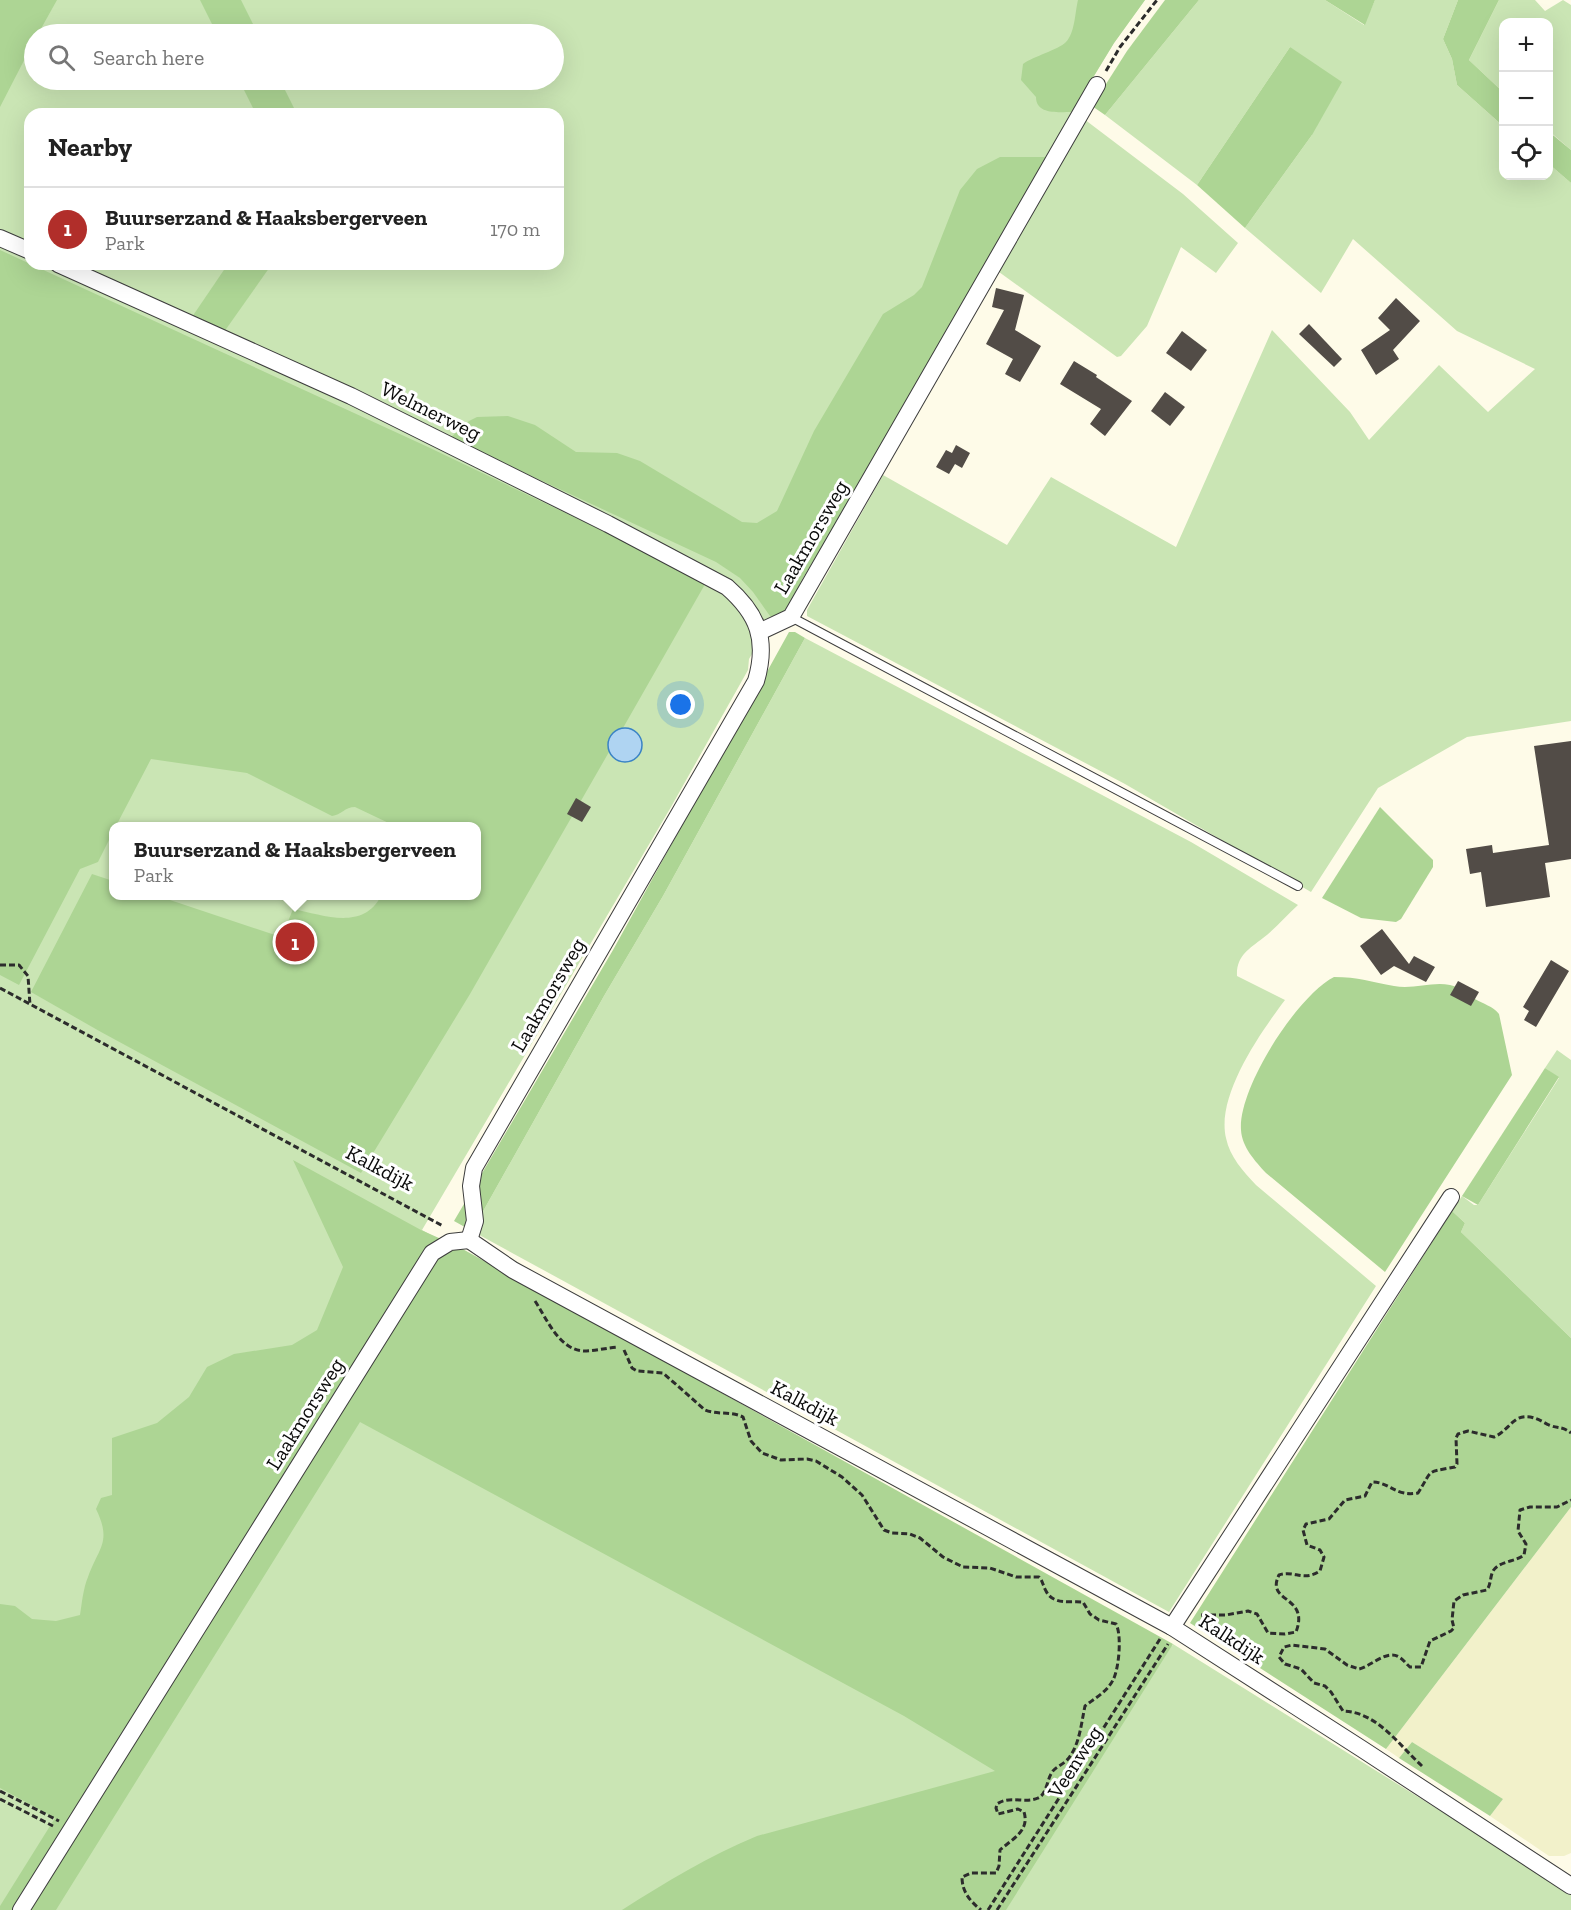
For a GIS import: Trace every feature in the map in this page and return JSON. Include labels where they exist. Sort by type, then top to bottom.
[{"type":"street","name":"Laakmorsweg","points":[[21,1910],[432,1253],[450,1242],[469,1240],[475,1221],[471,1185],[474,1168],[756,681],[762,649],[759,632],[790,617],[1097,85]]},
{"type":"street","points":[[0,238],[24,248]]},
{"type":"street","name":"Welmerweg","points":[[71,270],[351,396],[703,574],[727,587],[743,601],[759,632]]},
{"type":"street","points":[[1175,1622],[1451,1197]]},
{"type":"street","name":"Kalkdijk","points":[[469,1240],[513,1270],[1175,1622],[1571,1886]]},
{"type":"lane","points":[[790,617],[1298,886]]},
{"type":"path","points":[[1097,85],[1120,47],[1157,0]]},
{"type":"path","points":[[0,965],[19,965],[28,976],[30,1005]]},
{"type":"path","name":"Kalkdijk","points":[[0,988],[469,1240]]},
{"type":"path","points":[[533,1299],[562,1341],[573,1349],[581,1351],[619,1347],[625,1350],[632,1368],[637,1371],[663,1373],[705,1410],[713,1414],[738,1414],[743,1417],[751,1441],[762,1453],[781,1460],[816,1461],[842,1477],[862,1495],[884,1530],[920,1538],[943,1557],[963,1567],[990,1568],[1016,1577],[1039,1577],[1051,1598],[1059,1601],[1083,1602],[1090,1614],[1099,1620],[1116,1624],[1119,1636],[1116,1673],[1106,1690],[1085,1706],[1077,1744],[1072,1753],[1060,1767],[1051,1772],[1042,1796],[1037,1799],[1009,1799],[997,1804],[998,1814],[1018,1809],[1024,1812],[1026,1820],[1025,1826],[1016,1838],[1000,1850],[996,1873],[971,1873],[962,1877],[962,1884],[967,1895],[981,1910]]},
{"type":"path","points":[[988,1910],[1142,1665],[1158,1641],[1175,1622],[1248,1611],[1257,1614],[1268,1633],[1296,1632],[1300,1619],[1299,1612],[1279,1593],[1277,1580],[1279,1575],[1284,1573],[1304,1577],[1313,1576],[1320,1571],[1324,1557],[1320,1550],[1307,1545],[1303,1530],[1306,1524],[1329,1519],[1345,1500],[1365,1496],[1372,1482],[1378,1482],[1407,1495],[1418,1493],[1432,1471],[1455,1467],[1457,1464],[1456,1438],[1464,1431],[1494,1437],[1520,1418],[1535,1417],[1554,1426],[1563,1426],[1571,1434]]},
{"type":"path","points":[[1429,1771],[1370,1718],[1356,1712],[1343,1711],[1325,1686],[1314,1683],[1301,1670],[1285,1664],[1280,1657],[1284,1647],[1292,1645],[1325,1649],[1347,1665],[1359,1670],[1381,1658],[1395,1655],[1410,1667],[1421,1666],[1430,1641],[1454,1628],[1452,1612],[1454,1601],[1463,1595],[1487,1590],[1491,1574],[1497,1566],[1524,1555],[1526,1544],[1518,1531],[1520,1510],[1530,1507],[1557,1507],[1571,1500]]},
{"type":"path","name":"Veenweg","points":[[997,1910],[1167,1646],[1175,1622]]},
{"type":"path","points":[[0,1791],[64,1824],[68,1834]]},
{"type":"path","points":[[0,1799],[68,1834]]},
{"type":"green space","points":[[0,0],[1145,0],[1114,43],[1080,99],[1063,112],[1072,112],[1046,157],[1036,158],[807,563],[749,659],[748,670],[671,807],[422,1230],[1172,1646],[1173,1644],[1508,1853],[1571,1895],[1571,1910],[0,1910]]},
{"type":"green space","points":[[0,0],[57,0],[44,24],[24,24],[24,60],[0,107]]},
{"type":"green space","points":[[200,0],[241,0],[253,24],[212,24]]},
{"type":"green space","points":[[1078,0],[1145,0],[1114,43],[1072,112],[1044,110],[1021,80],[1023,64],[1066,42],[1073,28]]},
{"type":"green space","points":[[1165,0],[1199,0],[1105,115],[1092,106],[1127,51]]},
{"type":"green space","points":[[1199,0],[1325,0],[1364,25],[1375,0],[1458,0],[1443,39],[1452,59],[1457,85],[1499,122],[1499,180],[1553,180],[1553,167],[1571,183],[1571,721],[1467,737],[1378,788],[1311,892],[1125,784],[807,616],[807,610],[883,475],[1007,545],[1051,477],[1176,547],[1272,330],[1350,412],[1369,440],[1439,365],[1488,412],[1535,369],[1457,331],[1353,239],[1321,293],[1245,228],[1312,135],[1290,47],[1197,185],[1105,115]]},
{"type":"green space","points":[[1325,0],[1375,0],[1365,25]]},
{"type":"green space","points":[[1458,0],[1499,0],[1469,60],[1499,88],[1499,122],[1457,85],[1452,59],[1443,39]]},
{"type":"green space","points":[[1499,0],[1535,0],[1545,11],[1563,0],[1571,5],[1571,150],[1553,134],[1553,18],[1499,18],[1499,88],[1469,60]]},
{"type":"green space","points":[[1290,47],[1342,82],[1312,135],[1245,228],[1197,185]]},
{"type":"green space","points":[[244,90],[285,90],[294,108],[253,108]]},
{"type":"green space","points":[[1084,119],[1183,194],[1238,243],[1216,273],[1181,247],[1147,326],[1121,356],[1117,357],[999,272]]},
{"type":"green space","points":[[1553,135],[1571,150],[1571,183],[1553,167]]},
{"type":"green space","points":[[1000,157],[1046,157],[803,578],[787,610],[780,618],[770,616],[740,578],[716,562],[450,438],[477,417],[508,416],[535,425],[576,452],[617,453],[640,461],[742,522],[757,523],[777,511],[814,431],[883,314],[914,295],[922,287],[960,190],[977,169]]},
{"type":"green space","points":[[0,250],[24,261],[24,270],[43,270],[428,447],[705,580],[704,586],[623,728],[616,730],[609,739],[609,752],[470,994],[361,1173],[31,992],[92,874],[109,880],[109,900],[170,900],[275,935],[283,934],[293,909],[342,918],[364,914],[378,900],[481,900],[481,822],[387,822],[355,807],[332,816],[247,773],[151,759],[118,822],[109,822],[109,840],[98,862],[80,869],[19,985],[0,975]]},
{"type":"green space","points":[[224,270],[268,270],[224,332],[192,317]]},
{"type":"green space","points":[[789,632],[795,632],[805,638],[663,896],[472,1231],[454,1221],[613,950]]},
{"type":"green space","points":[[805,638],[1191,842],[1298,905],[1272,931],[1248,950],[1241,958],[1237,969],[1237,976],[1285,1000],[1242,1066],[1227,1103],[1226,1138],[1234,1158],[1256,1185],[1376,1286],[1169,1612],[472,1231],[663,896]]},
{"type":"green space","points":[[1380,807],[1433,860],[1433,867],[1401,919],[1396,922],[1361,918],[1322,898]]},
{"type":"green space","points":[[1334,977],[1401,987],[1443,984],[1460,989],[1499,1014],[1512,1075],[1385,1272],[1266,1173],[1250,1153],[1242,1136],[1243,1112],[1249,1091],[1272,1045],[1303,1003],[1319,987]]},
{"type":"green space","points":[[1557,1050],[1571,1060],[1571,1338],[1461,1232],[1465,1223],[1452,1211],[1462,1196],[1474,1205],[1478,1205],[1559,1078],[1545,1068]]},
{"type":"green space","points":[[1545,1068],[1559,1077],[1478,1205],[1462,1196]]},
{"type":"green space","points":[[293,1160],[421,1230],[459,1247],[1173,1644],[1006,1910],[622,1910],[688,1870],[757,1836],[995,1771],[904,1716],[360,1422],[56,1910],[0,1910],[0,1906],[55,1818],[0,1788],[0,1604],[15,1606],[32,1619],[56,1621],[80,1615],[86,1582],[102,1544],[103,1529],[96,1509],[101,1498],[112,1495],[112,1438],[157,1423],[189,1397],[207,1367],[234,1354],[292,1345],[317,1330],[343,1267]]},
{"type":"green space","points":[[1452,1211],[1465,1223],[1461,1232],[1571,1338],[1571,1507],[1386,1749],[1190,1623]]},
{"type":"green space","points":[[1571,1507],[1571,1853],[1564,1856],[1549,1856],[1490,1816],[1503,1799],[1412,1742],[1399,1758],[1386,1749]]},
{"type":"green space","points":[[1412,1742],[1503,1799],[1490,1816],[1399,1758]]},
{"type":"water","points":[[625,728],[637,733],[642,745],[637,757],[625,762],[613,757],[608,745],[613,733]]},
{"type":"building","points":[[996,288],[1024,295],[1015,330],[1041,346],[1020,382],[1005,374],[1013,359],[986,344],[1004,310],[992,307]]},
{"type":"building","points":[[1396,298],[1420,321],[1393,350],[1399,359],[1376,375],[1361,350],[1390,330],[1378,318]]},
{"type":"building","points":[[1309,324],[1342,359],[1334,367],[1299,334]]},
{"type":"building","points":[[1182,331],[1207,350],[1191,371],[1166,353]]},
{"type":"building","points":[[1074,361],[1132,401],[1105,436],[1090,424],[1101,409],[1060,384]]},
{"type":"building","points":[[1165,392],[1185,407],[1170,426],[1151,411]]},
{"type":"building","points":[[956,445],[970,453],[962,468],[955,464],[949,474],[936,467],[946,450],[952,453]]},
{"type":"building","points":[[1571,741],[1571,859],[1545,863],[1550,897],[1486,907],[1481,872],[1470,874],[1466,849],[1492,845],[1493,853],[1549,845],[1534,746]]},
{"type":"building","points":[[576,798],[591,807],[582,822],[567,814]]},
{"type":"building","points":[[1382,929],[1409,964],[1414,956],[1435,967],[1426,982],[1394,966],[1381,975],[1360,946]]},
{"type":"building","points":[[1551,960],[1569,971],[1536,1027],[1524,1020],[1529,1011],[1523,1007]]},
{"type":"building","points":[[1458,981],[1479,992],[1471,1006],[1450,995]]},
{"type":"place","name":"Buurserzand & Haaksbergerveen","points":[[295,942]]}]
